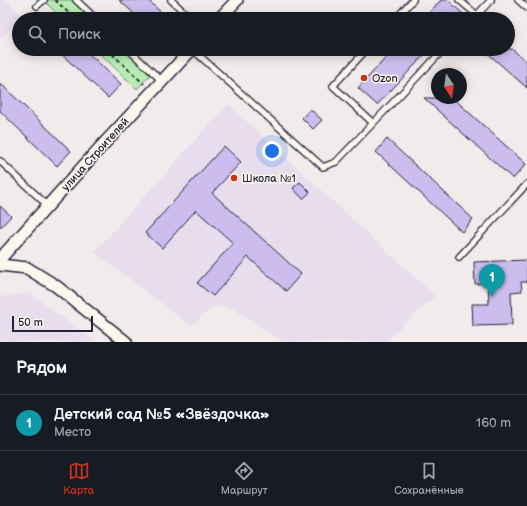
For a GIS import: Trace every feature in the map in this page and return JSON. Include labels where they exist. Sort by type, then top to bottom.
[{"type":"street","points":[[226,12],[237,0]]},
{"type":"street","name":"улица Строителей","points":[[0,259],[185,56]]},
{"type":"street","points":[[0,265],[28,268],[56,286],[126,342]]},
{"type":"lane","points":[[37,6],[44,0]]},
{"type":"lane","points":[[76,0],[89,12]]},
{"type":"lane","points":[[171,0],[184,12]]},
{"type":"lane","points":[[402,12],[413,0]]},
{"type":"lane","points":[[460,0],[471,12]]},
{"type":"lane","points":[[480,12],[492,0]]},
{"type":"lane","points":[[518,0],[527,8]]},
{"type":"lane","points":[[135,56],[162,81]]},
{"type":"lane","points":[[200,56],[323,166],[336,162],[437,56]]},
{"type":"lane","points":[[361,56],[333,86],[373,124]]},
{"type":"lane","points":[[0,161],[48,206]]},
{"type":"lane","points":[[458,257],[527,184]]},
{"type":"path","points":[[54,0],[67,12]]},
{"type":"path","points":[[113,56],[152,92]]},
{"type":"shaded area","points":[[0,0],[7,0],[19,12],[12,12],[12,27],[0,39]]},
{"type":"shaded area","name":"Школа №1","points":[[228,104],[435,296],[384,342],[283,342],[232,308],[214,306],[191,326],[94,252]]},
{"type":"shaded area","points":[[30,293],[96,342],[0,342],[0,297]]},
{"type":"green space","points":[[43,0],[71,0],[84,12],[56,12]]},
{"type":"green space","points":[[102,56],[130,56],[150,75],[137,89]]},
{"type":"building","points":[[119,0],[148,0],[161,12],[132,12]]},
{"type":"building","points":[[441,0],[448,0],[461,12],[430,12]]},
{"type":"building","points":[[515,52],[527,62],[527,88],[491,56],[515,56]]},
{"type":"building","points":[[63,56],[91,56],[121,84],[108,98]]},
{"type":"building","points":[[388,56],[423,56],[377,105],[358,88]]},
{"type":"building","points":[[0,83],[71,151],[57,166],[0,111]]},
{"type":"building","points":[[424,98],[431,98],[431,104],[460,104],[526,164],[513,179]]},
{"type":"building","points":[[310,109],[322,120],[313,129],[302,118]]},
{"type":"building","points":[[387,139],[473,219],[462,232],[376,152]]},
{"type":"building","points":[[224,146],[241,162],[212,193],[301,274],[286,291],[248,257],[213,296],[197,283],[233,243],[196,210],[162,248],[145,233]]},
{"type":"building","points":[[300,182],[310,192],[303,199],[293,188]]},
{"type":"building","points":[[0,206],[11,216],[0,228]]},
{"type":"building","points":[[527,260],[527,282],[521,282],[522,291],[511,292],[512,325],[473,326],[472,304],[489,304],[488,283],[475,284],[474,262]]},
{"type":"place","name":"Ozon","points":[[364,78]]},
{"type":"place","name":"Школа №1","points":[[234,178]]},
{"type":"place","name":"Детский сад №5 «Звёздочка»","points":[[492,297]]}]
